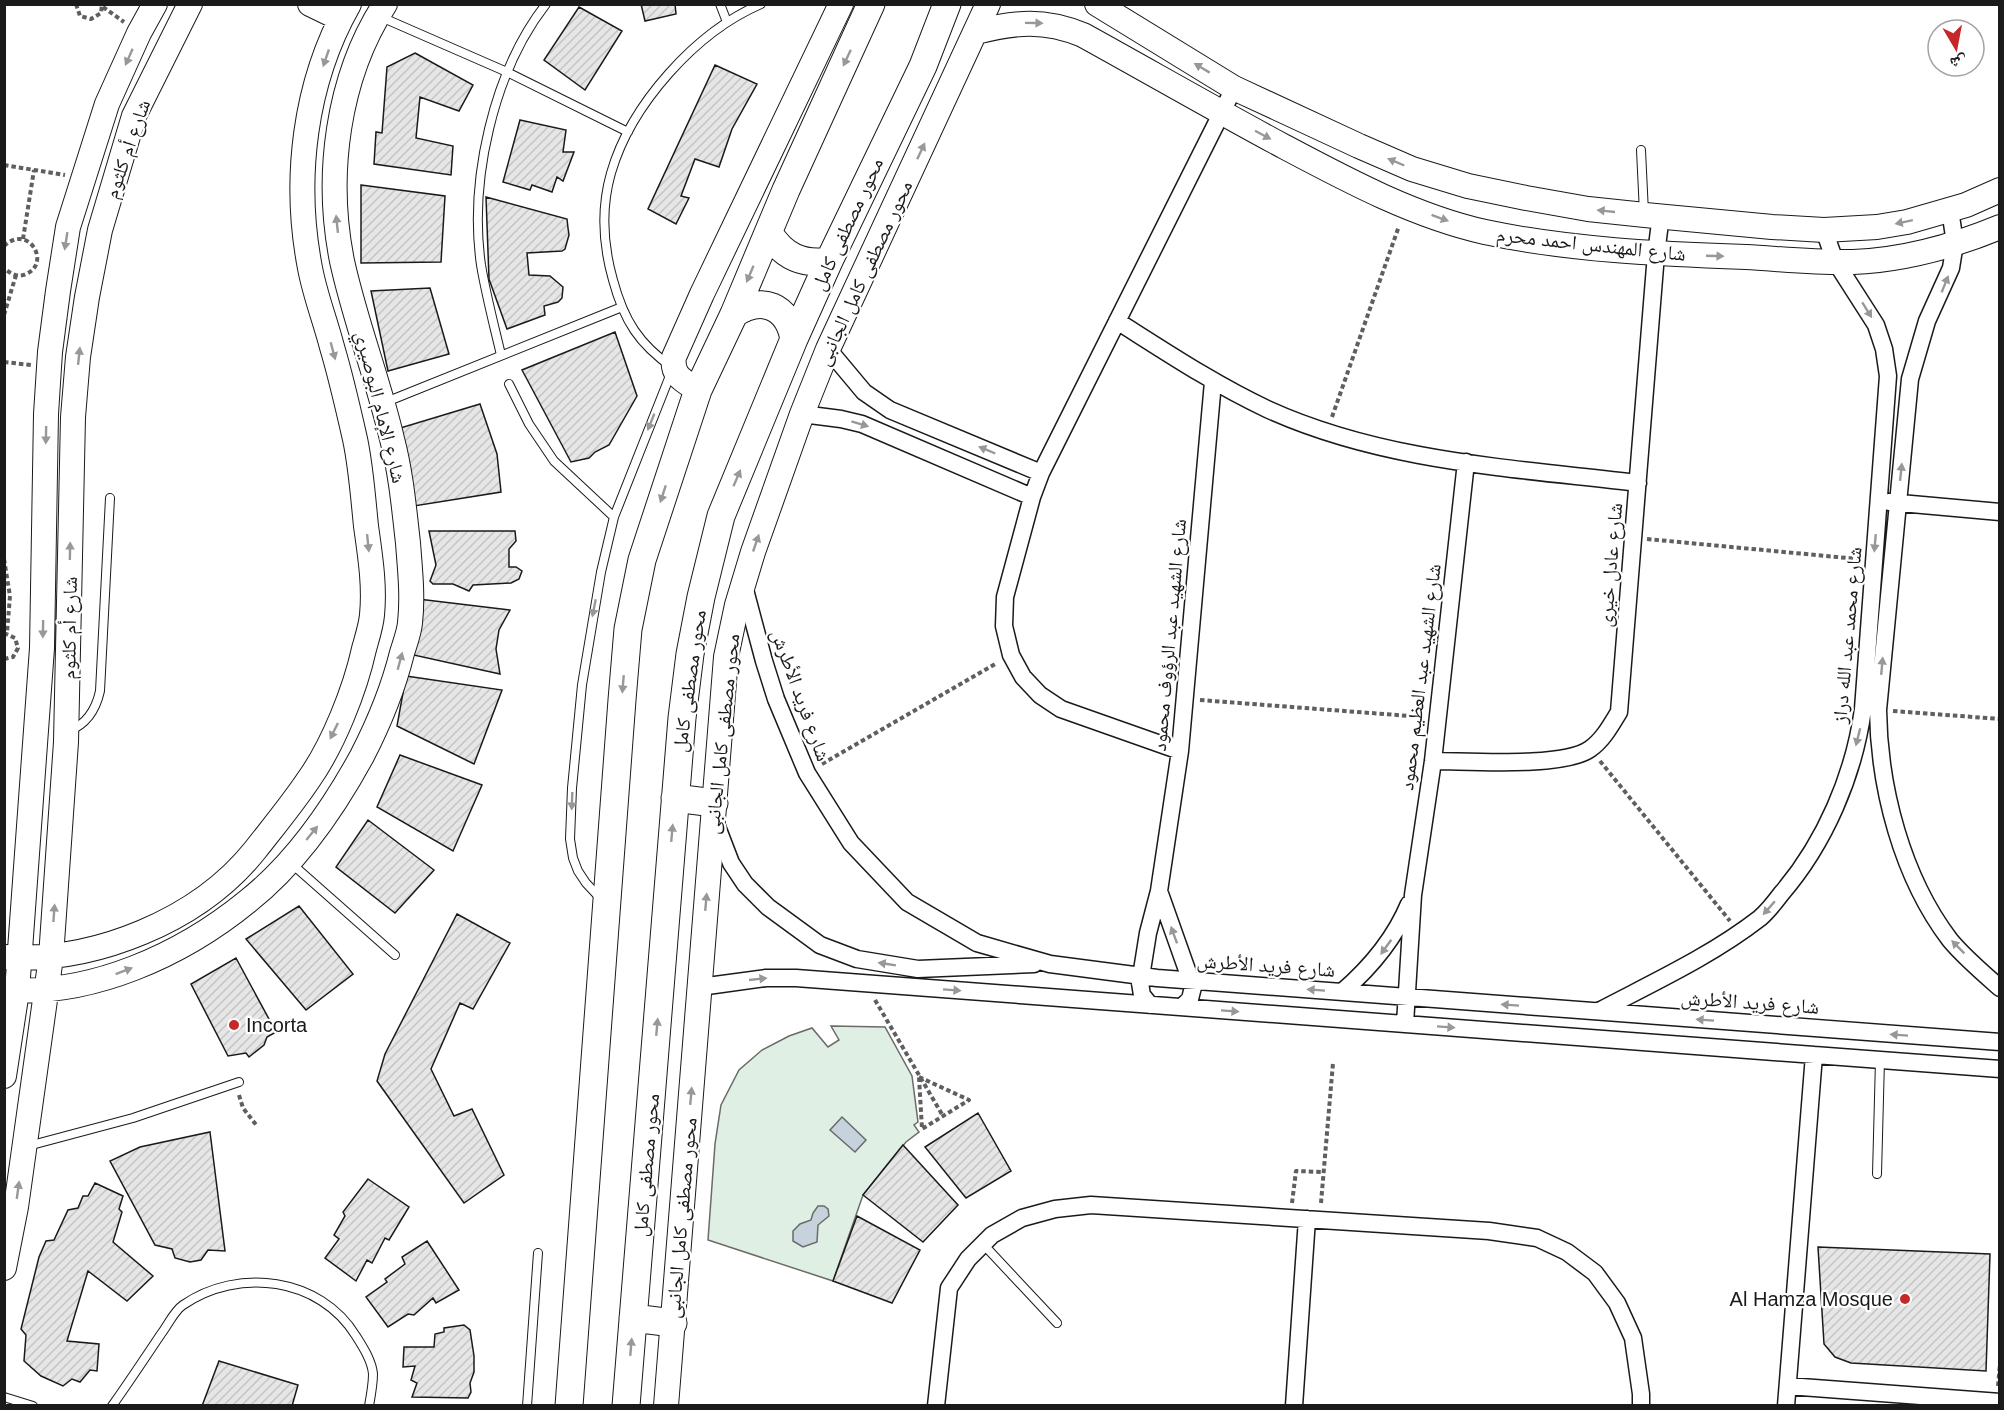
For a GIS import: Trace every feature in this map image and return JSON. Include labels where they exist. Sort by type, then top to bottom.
[{"type":"main road","points":[[569,1406],[628,629],[642,560],[698,390],[734,314],[786,190],[872,4]]},
{"type":"main road","name":"محور مصطفى كامل","points":[[626,1406],[682,718],[690,654],[701,597],[721,516],[794,339],[923,66],[947,4]]},
{"type":"main road","points":[[769,233],[783,252],[794,258],[805,262],[829,261]]},
{"type":"main road","points":[[734,314],[744,307],[755,304],[778,309],[787,317],[794,339]]},
{"type":"main road","points":[[675,798],[714,810]]},
{"type":"main road","points":[[633,1318],[673,1323]]},
{"type":"street","name":"شارع أم كلثوم","points":[[4,1076],[11,957],[24,907],[42,648],[46,414],[50,352],[68,227],[107,104],[139,33],[155,4]]},
{"type":"street","name":"شارع أم كلثوم","points":[[4,1268],[51,957],[66,733],[74,417],[78,357],[100,230],[134,116],[190,4]]},
{"type":"street","points":[[310,4],[345,12]]},
{"type":"street","points":[[698,390],[678,378],[673,368],[674,357],[841,4]]},
{"type":"street","name":"محور مصطفى كامل الجانبى","points":[[666,1406],[726,657],[730,631],[753,552],[802,414],[828,349],[988,4]]},
{"type":"street","name":"شارع المهندس احمد محرم","points":[[1097,4],[1234,88],[1412,169],[1468,186],[1588,209],[1824,230],[1877,227],[1907,222],[1950,210],[2000,190]]},
{"type":"street","name":"شارع الإمام البوصيري","points":[[10,990],[47,990],[108,977],[167,955],[221,924],[269,884],[343,792],[393,689],[410,625],[412,586],[403,493],[393,441],[345,270],[336,220],[335,179],[338,138],[346,99],[358,60],[382,10]]},
{"type":"street","name":"شارع الإمام البوصيري","points":[[11,957],[51,957],[90,950],[156,926],[204,898],[245,862],[311,776],[336,729],[358,678],[372,617],[369,552],[356,442],[313,280],[304,226],[302,185],[304,143],[311,103],[327,53],[345,12]]},
{"type":"street","name":"شارع المهندس احمد محرم","points":[[976,32],[1025,23],[1045,23],[1065,27],[1324,168],[1380,195],[1444,220],[1484,231],[1549,243],[1656,254],[1854,262],[1931,250],[2000,227]]},
{"type":"street","points":[[1180,752],[1061,708],[1040,695],[1023,677],[1011,655],[1004,626],[1005,597],[1041,473],[1234,88]]},
{"type":"street","points":[[1950,210],[1955,243]]},
{"type":"street","name":"شارع عادل خيرى","points":[[1433,761],[1555,760],[1575,756],[1590,749],[1609,730],[1619,712],[1656,254],[1653,215]]},
{"type":"street","name":"شارع محمد عبد الله دراز","points":[[1824,230],[1835,261],[1876,325],[1884,349],[1888,376],[1874,561],[1871,709],[1901,850],[1920,893],[1951,940],[2000,988]]},
{"type":"street","name":"شارع محمد عبد الله دراز","points":[[1598,1012],[1710,953],[1763,916],[1799,871],[1817,844],[1836,806],[1859,736],[1871,709],[1898,503],[1910,379],[1927,321],[1951,268],[1955,243]]},
{"type":"street","points":[[313,280],[327,281],[345,270]]},
{"type":"street","points":[[321,314],[334,300],[352,299]]},
{"type":"street","points":[[1117,321],[1213,382],[1269,409],[1326,432],[1382,447],[1467,462],[1638,483]]},
{"type":"street","points":[[828,349],[864,392],[890,410],[1041,473]]},
{"type":"street","points":[[1888,376],[1910,379]]},
{"type":"street","name":"شارع الشهيد عبد الرؤوف محمود","points":[[1150,1005],[1140,989],[1141,977],[1159,891],[1180,752],[1213,382]]},
{"type":"street","points":[[802,414],[862,424],[1032,498]]},
{"type":"street","name":"شارع الشهيد عبد العظيم محمود","points":[[1405,1024],[1413,895],[1433,761],[1467,462]]},
{"type":"street","points":[[1879,502],[2000,512]]},
{"type":"street","name":"شارع فريد الأطرش","points":[[744,583],[773,689],[807,773],[851,843],[907,902],[977,943],[1050,964],[1141,977],[2000,1042]]},
{"type":"street","points":[[714,810],[730,863],[740,879],[768,907],[820,945],[856,959],[918,969],[1050,964]]},
{"type":"street","name":"شارع الشهيد عبد الرؤوف محمود","points":[[1159,891],[1191,981]]},
{"type":"street","name":"شارع الشهيد عبد العظيم محمود","points":[[1342,992],[1361,976],[1382,952],[1404,918],[1413,895]]},
{"type":"street","points":[[87,982],[79,974],[78,962],[85,952],[90,950]]},
{"type":"street","points":[[700,987],[766,978],[865,983],[2000,1069]]},
{"type":"street","points":[[1182,1007],[1190,999],[1191,981]]},
{"type":"street","points":[[1932,1064],[1935,1037]]},
{"type":"street","points":[[1786,1406],[1814,1055]]},
{"type":"street","points":[[936,1406],[949,1288],[968,1259],[992,1235],[1022,1218],[1055,1209],[1091,1205],[1489,1231],[1537,1238],[1568,1251],[1595,1273],[1617,1303],[1633,1338],[1641,1406]]},
{"type":"street","points":[[1294,1406],[1306,1219]]},
{"type":"street","points":[[1788,1386],[2000,1402]]},
{"type":"lane","points":[[501,355],[481,264],[478,215],[481,166],[489,128],[507,72],[537,15],[546,4]]},
{"type":"lane","points":[[720,4],[727,22]]},
{"type":"lane","points":[[607,903],[595,894],[578,871],[570,839],[573,777],[582,685],[601,572],[614,517],[673,368],[640,340],[622,307],[608,264],[604,219],[611,174],[628,132],[662,83],[703,41],[727,22],[761,4]]},
{"type":"lane","points":[[382,10],[628,132]]},
{"type":"lane","points":[[1641,150],[1653,215]]},
{"type":"lane","points":[[383,403],[622,307]]},
{"type":"lane","points":[[509,384],[529,424],[555,461],[614,517]]},
{"type":"lane","points":[[66,733],[88,719],[98,701],[100,691],[110,498]]},
{"type":"lane","points":[[288,861],[395,955]]},
{"type":"lane","points":[[1877,1174],[1880,1060]]},
{"type":"lane","points":[[24,1147],[133,1119],[239,1082]]},
{"type":"lane","points":[[983,1244],[1057,1323]]},
{"type":"lane","points":[[527,1406],[538,1253]]},
{"type":"lane","points":[[112,1406],[180,1306],[200,1294],[223,1286],[247,1282],[271,1282],[294,1288],[316,1298],[336,1312],[352,1330],[373,1372],[369,1406]]},
{"type":"lane","points":[[4,1397],[33,1406]]},
{"type":"path","points":[[76,4],[80,16],[91,19],[101,13],[102,4]]},
{"type":"path","points":[[4,165],[83,178]]},
{"type":"path","points":[[23,239],[34,170]]},
{"type":"path","points":[[1326,432],[1406,205]]},
{"type":"path","points":[[4,246],[14,239],[23,239],[35,248],[37,259],[36,265],[28,273],[16,275],[4,268]]},
{"type":"path","points":[[4,315],[16,275]]},
{"type":"path","points":[[1634,538],[1874,561]]},
{"type":"path","points":[[4,559],[10,596],[6,633],[15,638],[18,648],[13,657],[4,659]]},
{"type":"path","points":[[807,773],[1011,655]]},
{"type":"path","points":[[1185,699],[1438,718]]},
{"type":"path","points":[[1871,709],[2000,718]]},
{"type":"path","points":[[1590,749],[1718,905]]},
{"type":"path","points":[[865,983],[943,1116]]},
{"type":"path","points":[[1306,1219],[1323,1172],[1332,1064]]},
{"type":"path","points":[[919,1077],[969,1100],[922,1129],[919,1077]]},
{"type":"path","points":[[239,1082],[240,1101],[257,1126]]},
{"type":"path","points":[[1306,1219],[1296,1171],[1323,1172]]},
{"type":"green space","points":[[831,1026],[885,1027],[912,1076],[918,1122],[914,1125],[919,1132],[906,1142],[863,1195],[833,1281],[708,1240],[715,1144],[721,1105],[739,1070],[762,1050],[789,1036],[812,1028],[828,1047],[839,1040]]},
{"type":"shaded area","points":[[842,1117],[866,1140],[855,1152],[830,1130]]},
{"type":"shaded area","points":[[818,1206],[828,1209],[829,1216],[818,1225],[817,1242],[803,1247],[793,1241],[793,1231],[800,1224],[811,1220]]},
{"type":"building","points":[[641,4],[675,4],[676,14],[645,21]]},
{"type":"building","points":[[579,7],[622,31],[585,90],[544,60]]},
{"type":"building","points":[[415,53],[473,85],[459,111],[420,97],[416,138],[453,146],[451,175],[374,164],[376,132],[382,133],[387,67]]},
{"type":"building","points":[[715,65],[757,84],[732,129],[719,167],[695,159],[681,196],[689,198],[676,224],[648,209]]},
{"type":"building","points":[[520,120],[566,130],[563,152],[574,152],[563,181],[557,177],[552,192],[532,185],[530,190],[503,182]]},
{"type":"building","points":[[361,185],[445,196],[441,262],[361,263]]},
{"type":"building","points":[[486,197],[567,219],[569,235],[565,249],[527,253],[529,275],[550,276],[563,287],[562,298],[558,302],[544,306],[545,315],[507,329],[489,279]]},
{"type":"building","points":[[430,288],[449,354],[388,371],[371,291]]},
{"type":"building","points":[[615,332],[637,396],[609,445],[589,458],[571,462],[522,370]]},
{"type":"building","points":[[480,404],[497,454],[501,492],[414,506],[397,429]]},
{"type":"building","points":[[429,531],[515,531],[516,541],[509,549],[509,567],[516,567],[522,571],[519,579],[511,583],[473,585],[469,591],[453,584],[433,584],[430,581],[436,565]]},
{"type":"building","points":[[418,599],[510,610],[499,630],[496,649],[500,674],[409,654]]},
{"type":"building","points":[[406,676],[502,690],[474,764],[397,726]]},
{"type":"building","points":[[400,755],[482,785],[453,851],[377,807]]},
{"type":"building","points":[[368,820],[434,870],[395,913],[336,867]]},
{"type":"building","points":[[299,906],[353,974],[306,1010],[246,939]]},
{"type":"building","points":[[457,914],[510,943],[473,1009],[460,1003],[431,1069],[454,1116],[472,1109],[504,1175],[464,1203],[377,1081],[385,1054]]},
{"type":"building","points":[[236,958],[276,1032],[267,1037],[264,1045],[249,1057],[246,1053],[228,1056],[191,984]]},
{"type":"building","points":[[978,1113],[1011,1171],[966,1198],[925,1147]]},
{"type":"building","points":[[210,1132],[225,1251],[208,1250],[201,1260],[190,1262],[175,1258],[172,1249],[155,1245],[110,1161],[140,1147]]},
{"type":"building","points":[[903,1145],[958,1205],[923,1242],[863,1195]]},
{"type":"building","points":[[368,1179],[409,1207],[389,1240],[385,1238],[372,1263],[367,1260],[356,1281],[325,1258],[339,1239],[334,1235],[345,1216],[343,1212]]},
{"type":"building","points":[[95,1183],[123,1196],[119,1209],[122,1212],[113,1242],[153,1276],[127,1301],[88,1271],[67,1341],[99,1344],[97,1371],[90,1370],[80,1382],[72,1379],[63,1386],[41,1376],[24,1361],[26,1335],[21,1329],[39,1257],[46,1241],[54,1240],[68,1210],[78,1208],[83,1196],[88,1196]]},
{"type":"building","points":[[857,1216],[920,1250],[892,1303],[833,1281]]},
{"type":"building","points":[[427,1241],[459,1290],[436,1303],[433,1298],[414,1315],[408,1314],[388,1327],[366,1297],[387,1282],[385,1279],[405,1264],[402,1257]]},
{"type":"building","name":"Al Hamza Mosque","points":[[1818,1247],[1990,1254],[1986,1371],[1851,1363],[1835,1357],[1824,1344]]},
{"type":"building","points":[[464,1325],[470,1330],[474,1356],[474,1372],[468,1398],[412,1397],[417,1383],[411,1380],[415,1366],[403,1367],[404,1347],[434,1347],[435,1334],[444,1332],[444,1328]]},
{"type":"building","points":[[219,1361],[298,1385],[292,1406],[202,1406]]},
{"type":"place","name":"Incorta","points":[[234,1025]]},
{"type":"place","name":"Al Hamza Mosque","points":[[1905,1299]]}]
